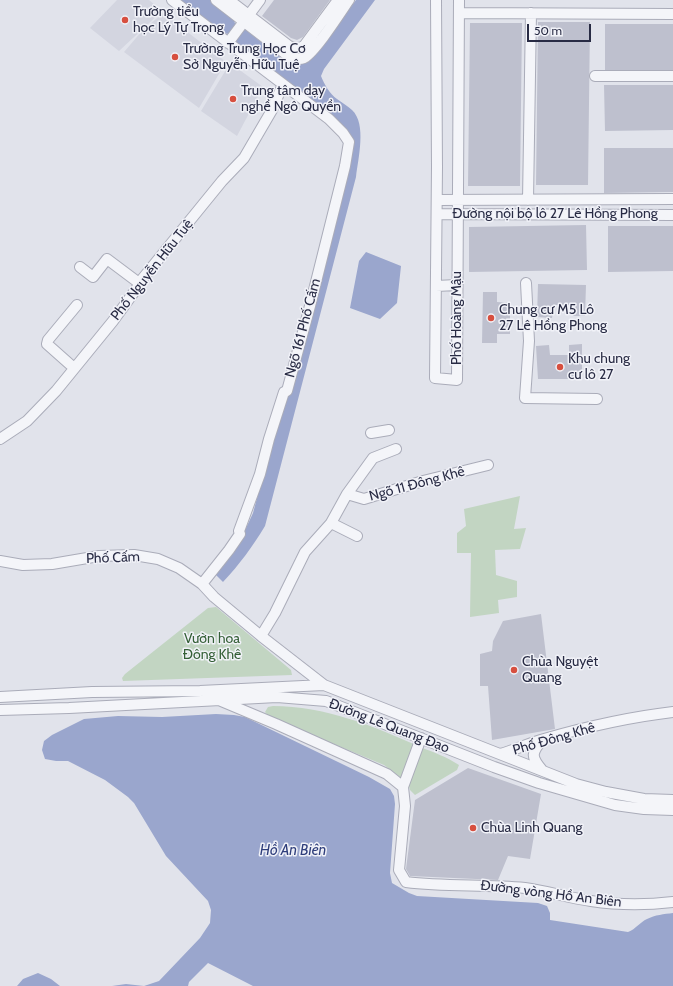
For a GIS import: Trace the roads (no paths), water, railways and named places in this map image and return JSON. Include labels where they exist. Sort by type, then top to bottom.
[{"type":"street","points":[[172,0],[283,84]]},
{"type":"street","points":[[216,0],[289,46],[300,48],[304,46],[338,0]]},
{"type":"street","points":[[229,0],[246,18],[291,58],[298,60],[305,57],[316,46],[349,0]]},
{"type":"street","points":[[228,43],[260,0]]},
{"type":"street","name":"Phố Hoàng Mậu","points":[[436,0],[436,378],[456,380],[459,0]]},
{"type":"street","points":[[459,12],[673,14]]},
{"type":"street","points":[[528,200],[531,13]]},
{"type":"street","points":[[595,76],[673,76]]},
{"type":"street","name":"Phố Nguyễn Hữu Tuệ","points":[[0,439],[27,421],[56,391],[113,320],[137,288],[139,283],[222,181],[244,158],[272,110],[283,84]]},
{"type":"street","name":"Ngõ 161 Phố Cấm","points":[[202,584],[240,534],[246,530],[277,423],[288,393],[287,391],[343,174],[349,142],[343,133],[329,119],[283,84]]},
{"type":"street","points":[[437,200],[673,199]]},
{"type":"street","name":"Đường nội bộ lô 27 Lê Hồng Phong","points":[[437,214],[673,215]]},
{"type":"street","points":[[80,267],[93,277],[107,260],[139,283]]},
{"type":"street","points":[[526,283],[529,341],[525,398],[597,399]]},
{"type":"street","points":[[436,286],[457,285]]},
{"type":"street","points":[[74,368],[47,344],[48,340],[77,305]]},
{"type":"street","points":[[370,433],[389,430]]},
{"type":"street","points":[[261,636],[275,613],[305,552],[331,523],[347,494],[373,458],[396,449]]},
{"type":"street","name":"Ngõ 11 Đông Khê","points":[[347,494],[364,499],[423,481],[488,465]]},
{"type":"street","points":[[331,523],[357,536]]},
{"type":"street","name":"Phố Cấm","points":[[0,561],[23,565],[52,564],[99,556],[134,554],[158,559],[179,568],[202,584],[214,596]]},
{"type":"street","name":"Phố Đông Khê","points":[[214,596],[261,636],[324,685],[500,754],[543,740],[647,715],[673,712]]},
{"type":"street","points":[[324,685],[326,701]]},
{"type":"street","name":"Đường Lê Quang Đạo","points":[[0,697],[92,692],[200,691],[324,685]]},
{"type":"street","points":[[200,691],[386,774],[403,788]]},
{"type":"street","name":"Đường Lê Quang Đạo","points":[[0,710],[69,708],[277,697],[326,701],[494,767],[546,785],[615,805],[644,809],[673,810]]},
{"type":"street","name":"Đường vòng Hồ An Biên","points":[[421,738],[403,788],[405,806],[399,870],[406,882],[429,885],[475,885],[526,888],[598,902],[659,904],[673,902]]},
{"type":"street","points":[[542,770],[534,761],[533,754],[535,749],[543,740]]},
{"type":"street","points":[[494,767],[500,754],[576,784],[606,792],[651,800],[673,800]]},
{"type":"water","points":[[179,0],[210,0],[233,18],[236,26],[229,34],[221,33]]},
{"type":"water","points":[[356,0],[375,0],[324,69],[321,76],[334,97],[352,110],[357,116],[360,133],[360,152],[356,177],[265,526],[246,555],[223,582],[215,574],[236,545],[253,513],[295,357],[347,138],[345,128],[328,111],[238,46],[236,39],[242,30],[246,30],[285,61],[298,65],[303,63],[318,51]]},
{"type":"water","points":[[366,252],[401,266],[397,303],[380,319],[350,308],[359,261]]},
{"type":"water","name":"Hồ An Biên","points":[[216,714],[245,717],[369,777],[390,789],[394,796],[395,804],[390,873],[392,883],[417,896],[538,903],[547,906],[550,913],[550,920],[628,932],[645,920],[660,915],[673,913],[673,986],[253,986],[208,963],[189,982],[188,986],[144,986],[159,981],[200,938],[210,923],[211,910],[208,901],[166,856],[134,803],[128,797],[105,780],[68,761],[45,759],[42,750],[44,741],[52,735],[84,719],[118,716],[162,717]]},
{"type":"water","points":[[38,973],[51,979],[60,986],[17,986],[23,979]]},
{"type":"water","points":[[126,984],[144,986],[112,986]]},
{"type":"place","name":"Trường tiểu học Lý Tự Trọng","points":[[125,20]]},
{"type":"place","name":"Trường Trung Học Cơ Sở Nguyễn Hữu Tuệ","points":[[175,57]]},
{"type":"place","name":"Trung tâm dạy nghề Ngô Quyền","points":[[233,99]]},
{"type":"place","name":"Chung cư M5 Lô 27 Lê Hồng Phong","points":[[491,318]]},
{"type":"place","name":"Khu chung cư lô 27","points":[[560,367]]},
{"type":"place","name":"Chùa Nguyệt Quang","points":[[514,670]]},
{"type":"place","name":"Chùa Linh Quang","points":[[473,828]]},
{"type":"park label","name":"Vườn hoa Đông Khê","points":[[212,648]]}]
